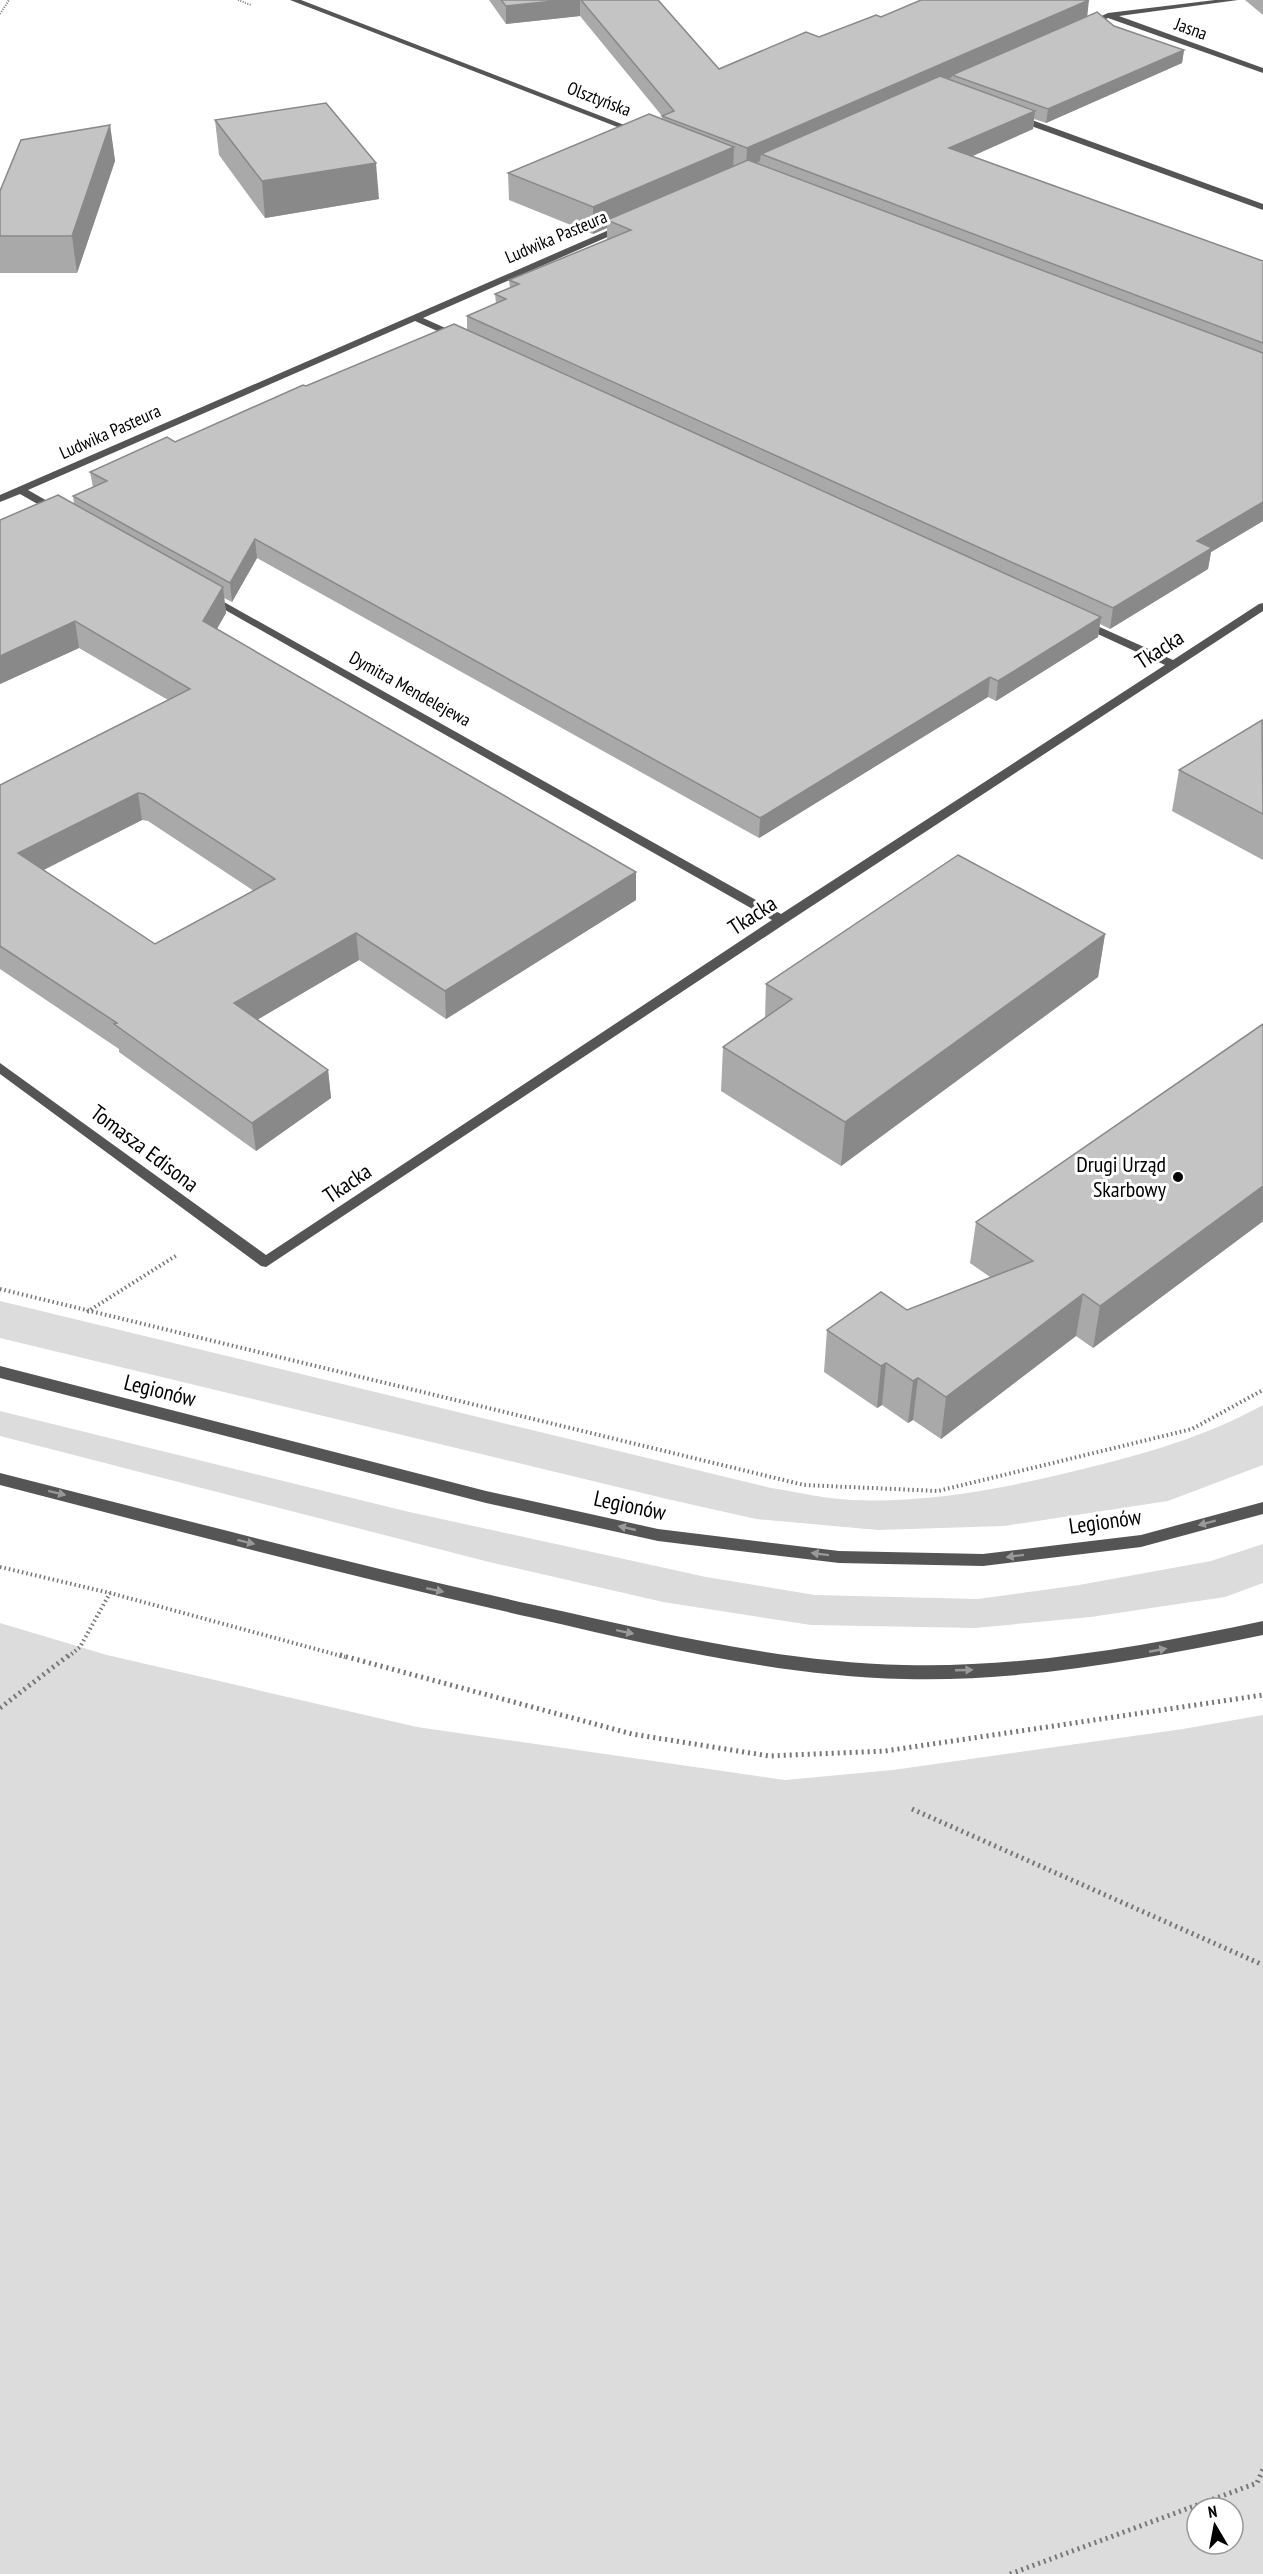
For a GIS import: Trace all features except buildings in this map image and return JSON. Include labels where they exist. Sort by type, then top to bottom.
[{"type":"street","name":"Olsztyńska","points":[[294,0],[650,136]]},
{"type":"street","points":[[1077,29],[1108,15],[1234,0]]},
{"type":"street","name":"Jasna","points":[[1108,15],[1263,71]]},
{"type":"street","points":[[1007,114],[1263,207]]},
{"type":"street","name":"Ludwika Pasteura","points":[[0,499],[640,219]]},
{"type":"street","points":[[414,317],[468,342]]},
{"type":"street","points":[[20,490],[72,519]]},
{"type":"street","name":"Dymitra Mendelejewa","points":[[197,590],[781,920]]},
{"type":"street","name":"Tkacka","points":[[266,1262],[781,920],[1263,606]]},
{"type":"street","points":[[1064,615],[1173,664]]},
{"type":"street","name":"Tomasza Edisona","points":[[0,1067],[266,1262]]},
{"type":"street","name":"Legionów","points":[[0,1372],[486,1497],[658,1535],[828,1555],[983,1560],[1141,1541],[1263,1508]]},
{"type":"street","points":[[0,1479],[423,1587],[708,1650],[808,1666],[906,1672],[1026,1668],[1152,1651],[1263,1628]]},
{"type":"path","points":[[0,14],[9,0]]},
{"type":"path","points":[[238,0],[260,9]]},
{"type":"path","points":[[87,1312],[218,1229]]},
{"type":"path","points":[[0,1289],[804,1485],[938,1491],[1192,1429],[1263,1390]]},
{"type":"path","points":[[0,1567],[110,1593],[632,1734],[769,1756],[885,1751],[1263,1695]]},
{"type":"path","points":[[0,1708],[80,1647],[110,1593]]},
{"type":"path","points":[[912,1809],[1263,1965]]},
{"type":"path","points":[[1010,2574],[1257,2482],[1263,2469]]},
{"type":"shaded area","points":[[0,1301],[771,1488],[832,1498],[881,1500],[940,1497],[1026,1482],[1107,1463],[1175,1443],[1219,1426],[1263,1405],[1263,1465],[1168,1501],[1004,1526],[878,1530],[756,1519],[0,1338]]},
{"type":"shaded area","points":[[0,1411],[405,1511],[706,1577],[815,1595],[978,1599],[1079,1585],[1211,1561],[1263,1544],[1263,1583],[1225,1597],[1091,1617],[975,1628],[811,1625],[663,1602],[489,1562],[0,1436]]},
{"type":"shaded area","points":[[0,1623],[107,1655],[417,1727],[785,1780],[893,1770],[1183,1729],[1263,1715],[1263,2574],[0,2574]]},
{"type":"place","name":"Drugi Urząd Skarbowy","points":[[1178,1177]]}]
